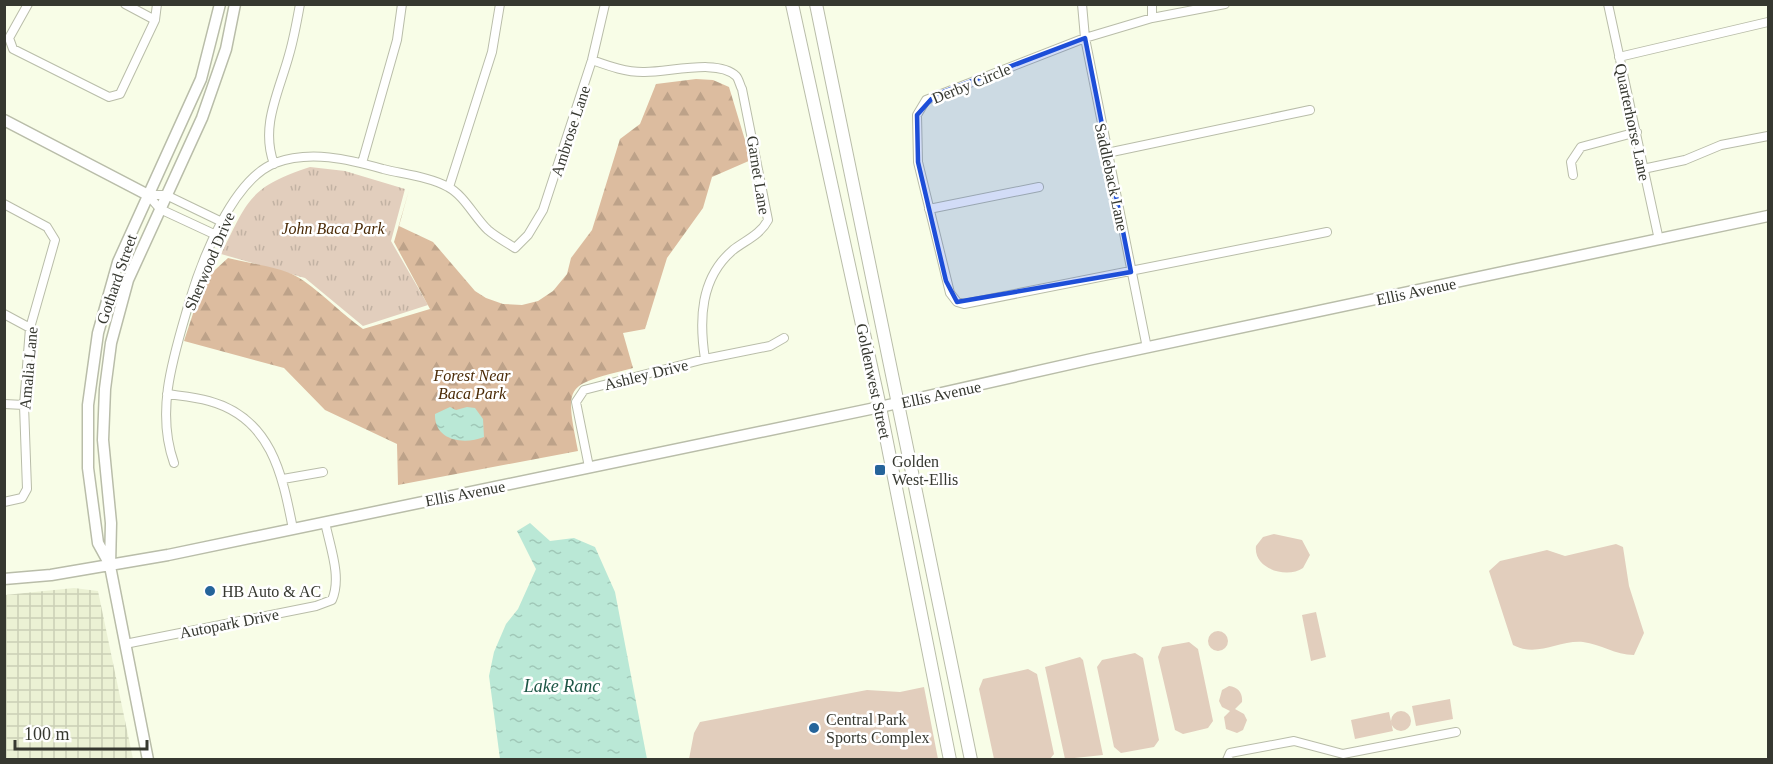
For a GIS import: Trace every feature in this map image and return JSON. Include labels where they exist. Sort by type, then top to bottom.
[{"type":"main road","name":"Goldenwest Street","points":[[792,4],[880,407],[950,759]]},
{"type":"main road","name":"Goldenwest Street","points":[[816,4],[971,759]]},
{"type":"street","points":[[28,4],[9,38],[13,49],[109,97],[120,94],[155,20],[157,4]]},
{"type":"street","points":[[125,4],[155,20]]},
{"type":"street","name":"Gothard Street","points":[[110,566],[98,543],[88,468],[88,405],[98,333],[118,262],[186,118],[201,79],[220,4]]},
{"type":"street","name":"Gothard Street","points":[[148,759],[110,566],[111,523],[102,440],[105,389],[111,343],[128,280],[216,80],[235,4]]},
{"type":"street","points":[[274,164],[269,145],[268,122],[289,55],[300,4]]},
{"type":"street","points":[[362,163],[398,40],[402,4]]},
{"type":"street","points":[[449,187],[492,52],[500,4]]},
{"type":"street","name":"Ambrose Lane","points":[[449,187],[488,231],[515,248],[528,235],[543,210],[592,60],[605,4]]},
{"type":"street","name":"Saddleback Lane","points":[[1083,4],[1085,38],[1147,348]]},
{"type":"street","points":[[1152,4],[1152,18]]},
{"type":"street","name":"Derby Circle","points":[[1131,272],[964,304],[957,302],[950,293],[918,162],[917,115],[926,100],[1085,38],[1152,18],[1225,4]]},
{"type":"street","name":"Quarterhorse Lane","points":[[1608,4],[1659,240]]},
{"type":"street","points":[[1619,57],[1768,22]]},
{"type":"street","name":"Garnet Lane","points":[[592,60],[614,68],[641,72],[711,67],[723,69],[736,76],[747,106],[768,219],[758,233],[723,261],[710,284],[702,310],[701,328],[705,359]]},
{"type":"street","points":[[1107,153],[1310,110]]},
{"type":"street","points":[[4,120],[148,195],[160,209],[216,235]]},
{"type":"street","points":[[1573,175],[1571,162],[1581,147],[1636,132]]},
{"type":"street","points":[[1643,169],[1685,160],[1721,145],[1768,136]]},
{"type":"street","name":"Sherwood Drive","points":[[174,463],[167,443],[165,425],[167,394],[177,346],[191,297],[216,235],[222,222],[248,184],[274,164],[310,156],[362,163],[449,187]]},
{"type":"street","points":[[929,209],[1039,187]]},
{"type":"street","points":[[148,195],[166,195],[222,222]]},
{"type":"street","name":"Amalia Lane","points":[[4,204],[47,227],[55,240],[30,328],[24,405],[27,489],[22,498],[4,502]]},
{"type":"street","name":"Ellis Avenue","points":[[4,579],[110,566],[293,529],[880,407],[1768,216]]},
{"type":"street","points":[[1131,272],[1327,232]]},
{"type":"street","points":[[4,314],[30,328]]},
{"type":"street","name":"Ashley Drive","points":[[589,466],[576,402],[584,390],[705,359],[770,346],[784,338]]},
{"type":"street","points":[[167,394],[209,401],[237,413],[256,430],[272,450],[283,479],[293,529]]},
{"type":"street","points":[[4,404],[24,405]]},
{"type":"street","points":[[283,479],[323,472]]},
{"type":"street","name":"Autopark Drive","points":[[125,644],[316,606],[332,600],[337,579],[325,522]]},
{"type":"street","points":[[1227,759],[1230,753],[1294,741],[1343,754],[1456,732]]},
{"type":"highlighted area","points":[[1085,38],[1131,272],[957,302],[946,281],[918,162],[917,115],[935,95]]},
{"type":"shaded area","points":[[74,588],[98,591],[133,759],[5,759],[5,595]]},
{"type":"green space","name":"Forest Near Baca Park","points":[[696,79],[713,80],[729,87],[751,160],[712,177],[703,208],[667,258],[645,329],[623,333],[633,368],[594,379],[575,390],[571,411],[578,451],[398,485],[397,444],[325,410],[284,368],[184,341],[204,280],[228,258],[278,269],[296,276],[363,329],[430,309],[394,242],[409,190],[399,226],[433,242],[475,291],[486,298],[503,304],[522,305],[538,301],[553,291],[567,274],[571,258],[592,230],[620,139],[640,124],[656,84]]},
{"type":"green space","name":"John Baca Park","points":[[310,167],[345,171],[405,189],[391,241],[428,305],[363,326],[305,278],[221,254],[245,208],[262,189],[274,181]]},
{"type":"green space","points":[[1274,534],[1302,540],[1310,555],[1303,568],[1280,572],[1272,570],[1260,561],[1256,546],[1263,537]]},
{"type":"green space","points":[[1616,544],[1623,547],[1629,586],[1644,633],[1634,655],[1583,642],[1531,650],[1513,645],[1489,571],[1500,561],[1547,550],[1565,556]]},
{"type":"green space","points":[[1316,612],[1326,657],[1311,661],[1302,615]]},
{"type":"green space","points":[[1218,631],[1225,634],[1228,641],[1225,648],[1218,651],[1211,648],[1208,641],[1211,634]]},
{"type":"green space","points":[[1189,642],[1198,649],[1213,721],[1208,728],[1183,734],[1175,730],[1158,657],[1162,647]]},
{"type":"green space","points":[[1135,653],[1143,658],[1159,740],[1154,747],[1121,753],[1114,747],[1097,667],[1102,660]]},
{"type":"green space","points":[[1080,657],[1083,660],[1103,755],[1065,759],[1045,667]]},
{"type":"green space","points":[[1028,669],[1037,674],[1054,754],[1050,759],[994,759],[979,689],[983,679]]},
{"type":"green space","points":[[1229,686],[1241,693],[1242,702],[1235,709],[1244,714],[1247,720],[1243,730],[1237,733],[1226,729],[1224,717],[1230,711],[1222,707],[1219,701],[1222,690]]},
{"type":"green space","name":"Central Park Sports Complex","points":[[924,687],[938,759],[689,759],[694,733],[700,722],[867,690],[900,692]]},
{"type":"green space","points":[[1450,699],[1453,719],[1416,726],[1412,706]]},
{"type":"green space","points":[[1401,711],[1408,714],[1411,721],[1408,728],[1401,731],[1394,728],[1391,721],[1394,714]]},
{"type":"green space","points":[[1389,712],[1393,731],[1355,739],[1351,720]]},
{"type":"water","points":[[450,407],[456,410],[467,407],[475,408],[483,419],[484,437],[468,441],[452,439],[439,430],[435,414]]},
{"type":"water","name":"Lake Ranc","points":[[530,523],[550,541],[574,538],[595,547],[615,592],[647,759],[500,759],[489,676],[494,652],[506,624],[518,609],[536,569],[517,531]]},
{"type":"place","name":"Golden West-Ellis","points":[[880,470]]},
{"type":"place","name":"HB Auto & AC","points":[[210,591]]},
{"type":"place","name":"Central Park Sports Complex","points":[[814,728]]}]
